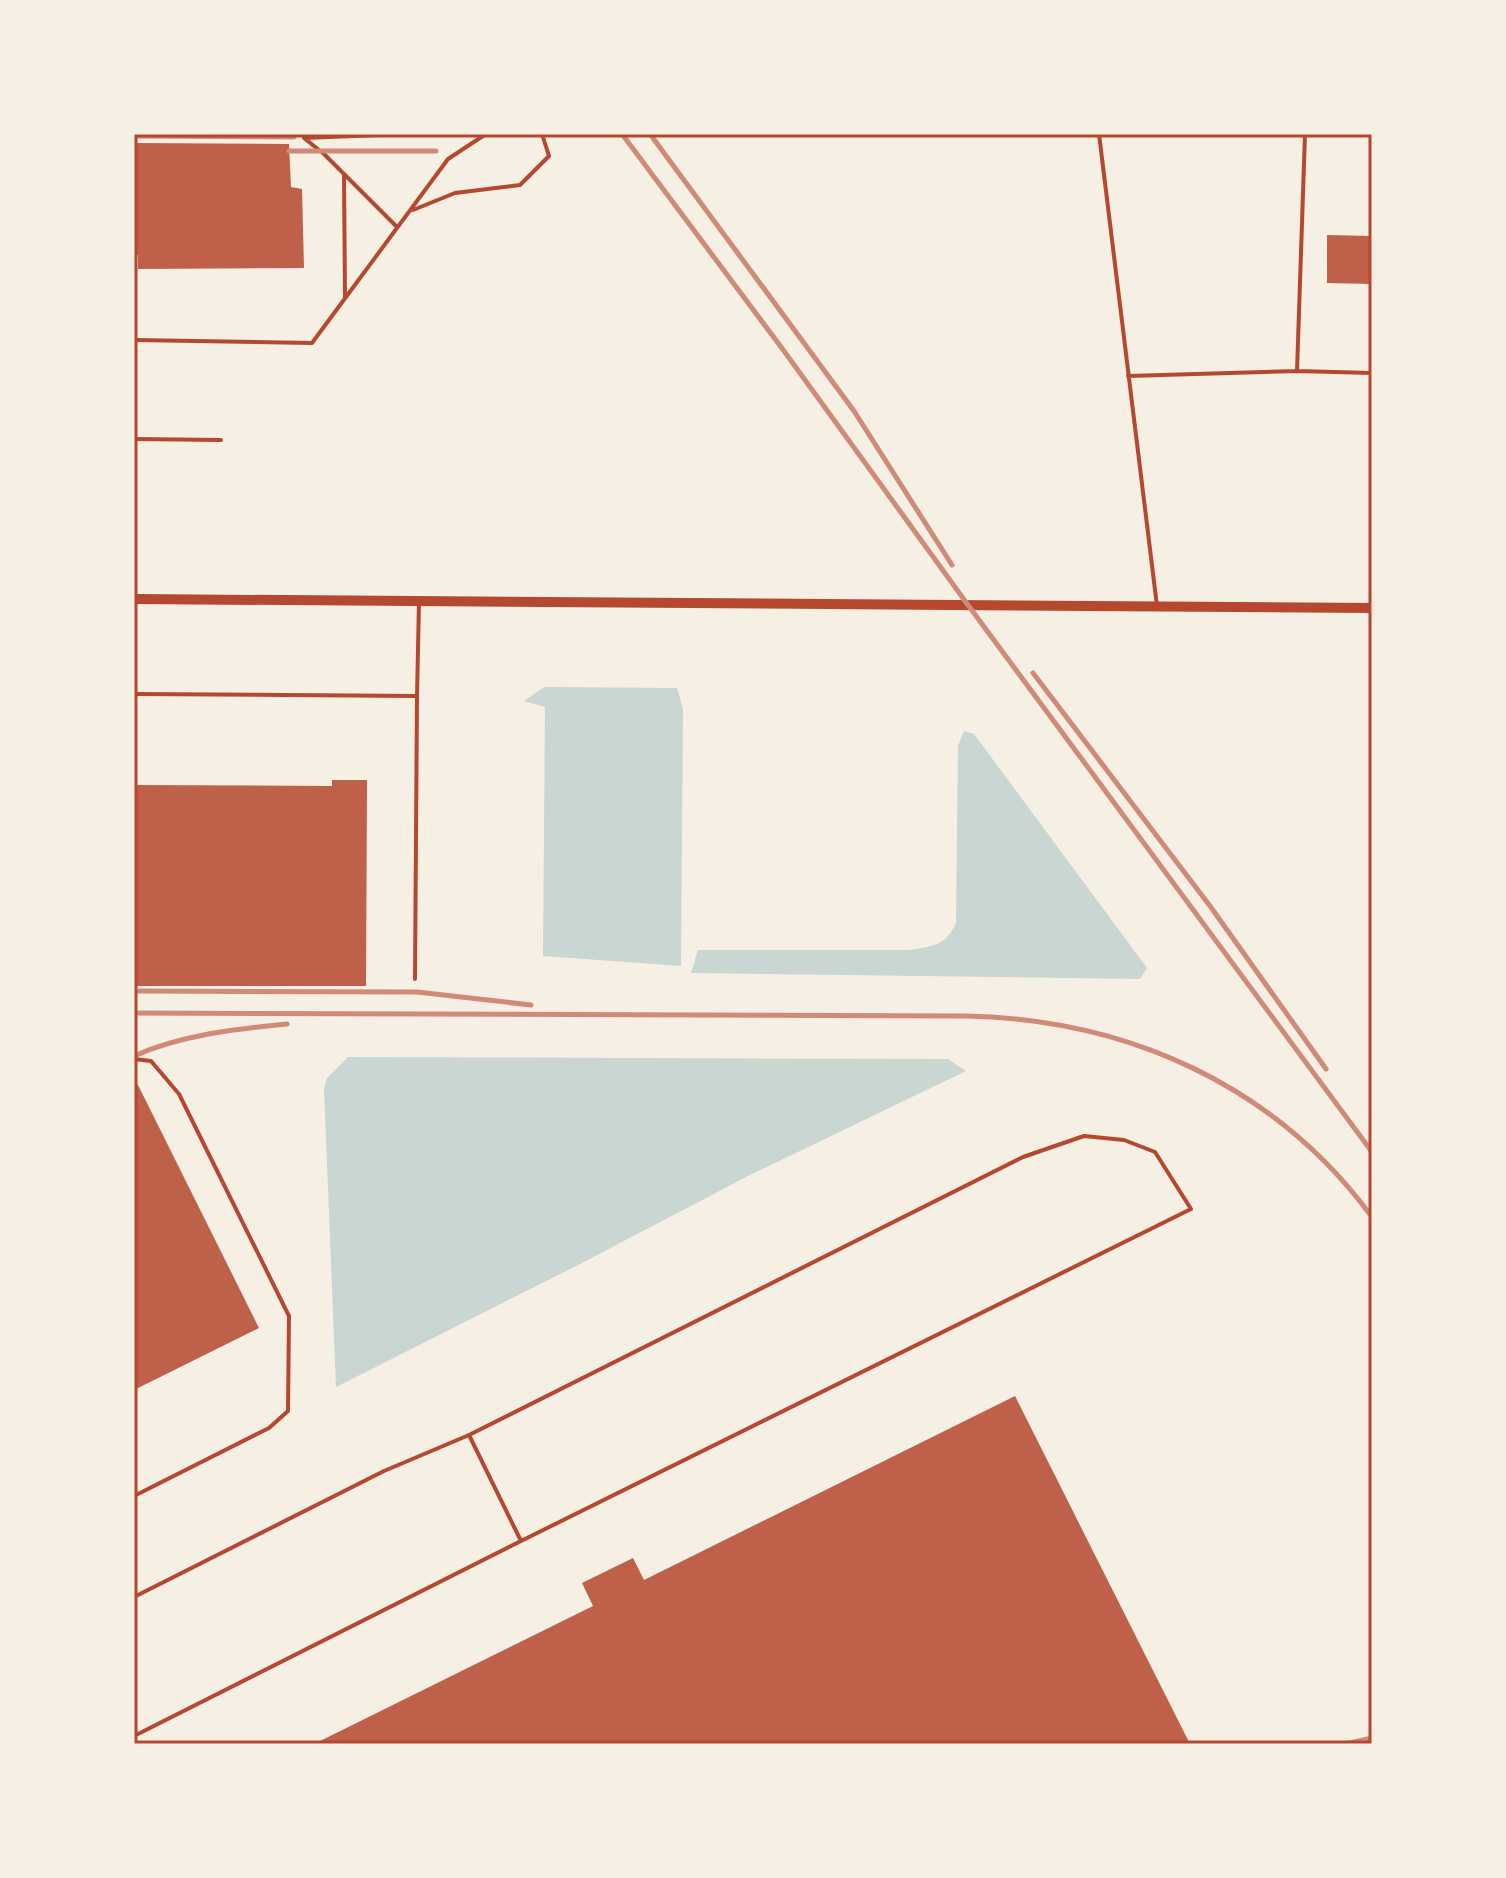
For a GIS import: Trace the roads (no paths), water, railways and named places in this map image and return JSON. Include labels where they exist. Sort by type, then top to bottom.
[{"type":"street","points":[[134,599],[1372,608]]},
{"type":"lane","points":[[398,228],[304,138],[404,134]]},
{"type":"lane","points":[[134,340],[312,343],[448,159],[486,134]]},
{"type":"lane","points":[[410,211],[455,193],[520,185],[549,156],[542,134]]},
{"type":"lane","points":[[1099,134],[1157,608]]},
{"type":"lane","points":[[1297,371],[1305,134]]},
{"type":"lane","points":[[344,173],[345,299]]},
{"type":"lane","points":[[1128,376],[1297,371],[1372,373]]},
{"type":"lane","points":[[134,439],[221,440]]},
{"type":"lane","points":[[415,979],[419,599]]},
{"type":"lane","points":[[134,694],[417,696]]},
{"type":"lane","points":[[134,1059],[151,1061],[179,1094],[289,1316],[288,1411],[269,1428],[134,1496]]},
{"type":"lane","points":[[134,1597],[384,1471],[469,1435],[1023,1157],[1084,1136],[1124,1140],[1155,1152],[1191,1209],[134,1736]]},
{"type":"lane","points":[[469,1435],[521,1541]]},
{"type":"railway","points":[[622,134],[1372,1152]]},
{"type":"railway","points":[[650,134],[854,411],[952,565]]},
{"type":"railway","points":[[134,136],[294,137]]},
{"type":"railway","points":[[289,151],[436,151]]},
{"type":"railway","points":[[1033,673],[1210,906],[1326,1069]]},
{"type":"railway","points":[[134,991],[417,992],[531,1005]]},
{"type":"railway","points":[[134,1013],[966,1016],[1026,1020],[1084,1030],[1140,1046],[1193,1068],[1243,1096],[1290,1130],[1333,1171],[1372,1217]]},
{"type":"railway","points":[[134,1056],[189,1038],[287,1024]]},
{"type":"railway","points":[[1345,1744],[1372,1738]]}]
